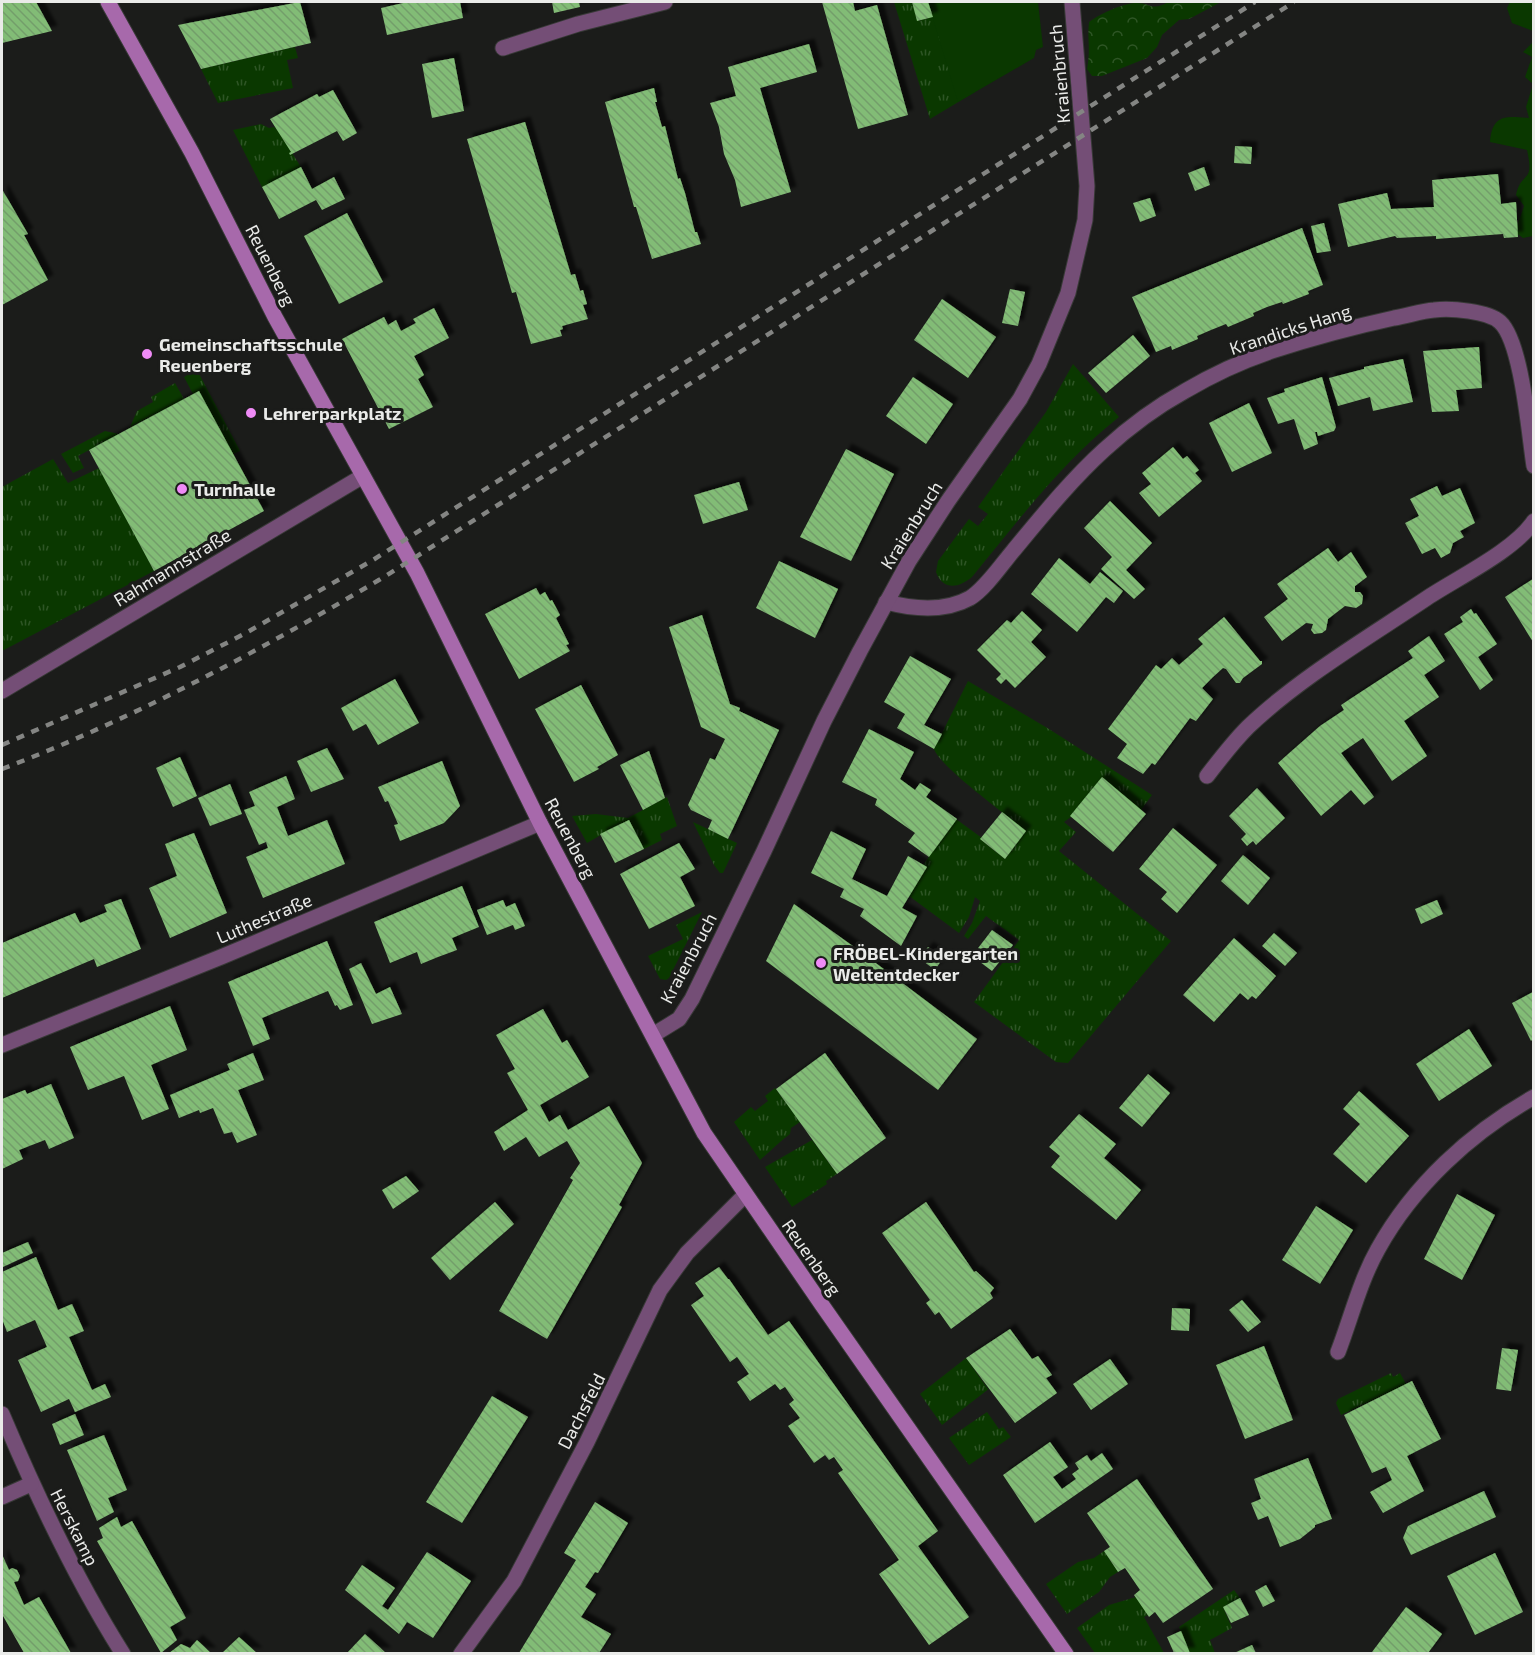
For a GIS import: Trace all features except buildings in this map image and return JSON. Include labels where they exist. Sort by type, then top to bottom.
[{"type":"main road","name":"Reuenberg","points":[[108,2],[192,153],[275,317],[417,573],[540,823],[704,1133],[1066,1653]]},
{"type":"street","points":[[503,48],[578,24],[665,2]]},
{"type":"street","name":"Kraienbruch","points":[[653,1035],[679,1019],[692,999],[824,721],[886,602],[909,561],[948,501],[1020,399],[1039,364],[1068,293],[1085,220],[1087,186],[1072,2]]},
{"type":"street","name":"Krandicks Hang","points":[[886,602],[908,607],[930,608],[945,606],[971,597],[1088,465],[1140,421],[1186,390],[1221,372],[1270,351],[1362,325],[1435,310],[1485,314],[1497,320],[1506,328],[1515,353],[1533,466]]},
{"type":"street","name":"Rahmannstraße","points":[[2,691],[363,476]]},
{"type":"street","points":[[1207,776],[1232,744],[1273,705],[1356,646],[1505,548],[1528,529],[1533,520]]},
{"type":"street","name":"Luthestraße","points":[[2,1045],[221,957],[540,823]]},
{"type":"street","points":[[1338,1352],[1377,1250],[1412,1199],[1471,1140],[1533,1097]]},
{"type":"street","name":"Dachsfeld","points":[[461,1653],[514,1581],[592,1432],[660,1290],[687,1253],[745,1195]]},
{"type":"street","name":"Herskamp","points":[[2,1414],[60,1544],[123,1653]]},
{"type":"street","points":[[2,1497],[32,1484]]},
{"type":"green space","points":[[894,2],[912,2],[918,21],[932,17],[928,2],[975,92],[930,119]]},
{"type":"green space","points":[[928,2],[1038,2],[1043,47],[1036,50],[1034,58],[958,102]]},
{"type":"green space","points":[[1168,2],[1221,2],[1189,19],[1179,20],[1162,35],[1157,47],[1147,58],[1102,76],[1092,76],[1087,69],[1089,22],[1123,5],[1140,3],[1158,6]]},
{"type":"green space","points":[[1510,2],[1533,2],[1533,31],[1512,23],[1507,8]]},
{"type":"green space","points":[[1533,42],[1533,84],[1525,77],[1532,57],[1523,52]]},
{"type":"green space","points":[[295,47],[298,58],[287,60],[293,88],[218,103],[201,69]]},
{"type":"green space","points":[[1533,84],[1533,236],[1523,238],[1515,232],[1524,206],[1516,195],[1518,187],[1528,173],[1527,150],[1490,142],[1491,133],[1497,122],[1507,117],[1529,118],[1526,107]]},
{"type":"green space","points":[[261,124],[269,128],[274,127],[278,131],[301,167],[262,187],[233,130]]},
{"type":"green space","points":[[1073,364],[1119,417],[1078,453],[972,577],[962,584],[947,585],[936,572],[938,561],[969,519],[978,526],[988,514],[978,507],[1046,412]]},
{"type":"green space","points":[[197,370],[240,451],[233,454],[199,391],[193,394],[184,377]]},
{"type":"green space","points":[[175,383],[184,399],[130,427],[137,411],[153,402],[151,397]]},
{"type":"green space","points":[[105,431],[119,434],[78,456],[84,468],[73,473],[61,454]]},
{"type":"green space","points":[[53,459],[68,483],[99,468],[154,571],[2,651],[2,487]]},
{"type":"green space","points":[[968,681],[1049,729],[1152,795],[1141,810],[1071,817],[1064,822],[1076,832],[1059,851],[1171,941],[1068,1063],[1056,1062],[974,1002],[1019,940],[986,916],[968,939],[964,936],[972,923],[980,901],[975,897],[969,917],[959,933],[909,896],[927,867],[923,865],[956,819],[1005,859],[1026,831],[961,779],[934,749]]},
{"type":"green space","points":[[667,797],[677,826],[660,834],[662,840],[644,849],[629,820],[587,843],[572,816],[596,814],[628,818]]},
{"type":"green space","points":[[693,822],[737,843],[723,873],[720,873],[714,865]]},
{"type":"green space","points":[[702,912],[669,978],[660,979],[648,956],[683,939],[676,925]]},
{"type":"green space","points":[[775,1088],[800,1122],[791,1128],[790,1134],[760,1160],[734,1122],[751,1107],[755,1111],[768,1101],[765,1096]]},
{"type":"green space","points":[[812,1140],[837,1174],[826,1181],[827,1184],[792,1207],[765,1167]]},
{"type":"green space","points":[[966,1358],[988,1389],[990,1388],[942,1425],[920,1394]]},
{"type":"green space","points":[[1391,1373],[1393,1377],[1400,1373],[1406,1384],[1341,1415],[1336,1403],[1338,1399]]},
{"type":"green space","points":[[987,1412],[999,1429],[1003,1427],[1011,1437],[969,1465],[949,1438]]},
{"type":"green space","points":[[1104,1551],[1118,1572],[1110,1577],[1099,1592],[1067,1614],[1046,1584],[1078,1562],[1094,1558]]},
{"type":"green space","points":[[1234,1590],[1240,1598],[1223,1607],[1232,1628],[1210,1640],[1215,1653],[1190,1653],[1179,1627]]},
{"type":"green space","points":[[1136,1597],[1148,1615],[1144,1617],[1164,1653],[1095,1653],[1077,1628],[1109,1605]]},
{"type":"railway","points":[[2,745],[180,667],[244,634],[373,560],[1255,2]]},
{"type":"railway","points":[[2,769],[100,728],[197,681],[291,631],[384,577],[1294,2]]},
{"type":"place","name":"Gemeinschaftsschule Reuenberg","points":[[147,354]]},
{"type":"place","name":"Lehrerparkplatz","points":[[251,413]]},
{"type":"place","name":"Turnhalle","points":[[182,489]]},
{"type":"place","name":"FRÖBEL-Kindergarten Weltentdecker","points":[[821,963]]}]
